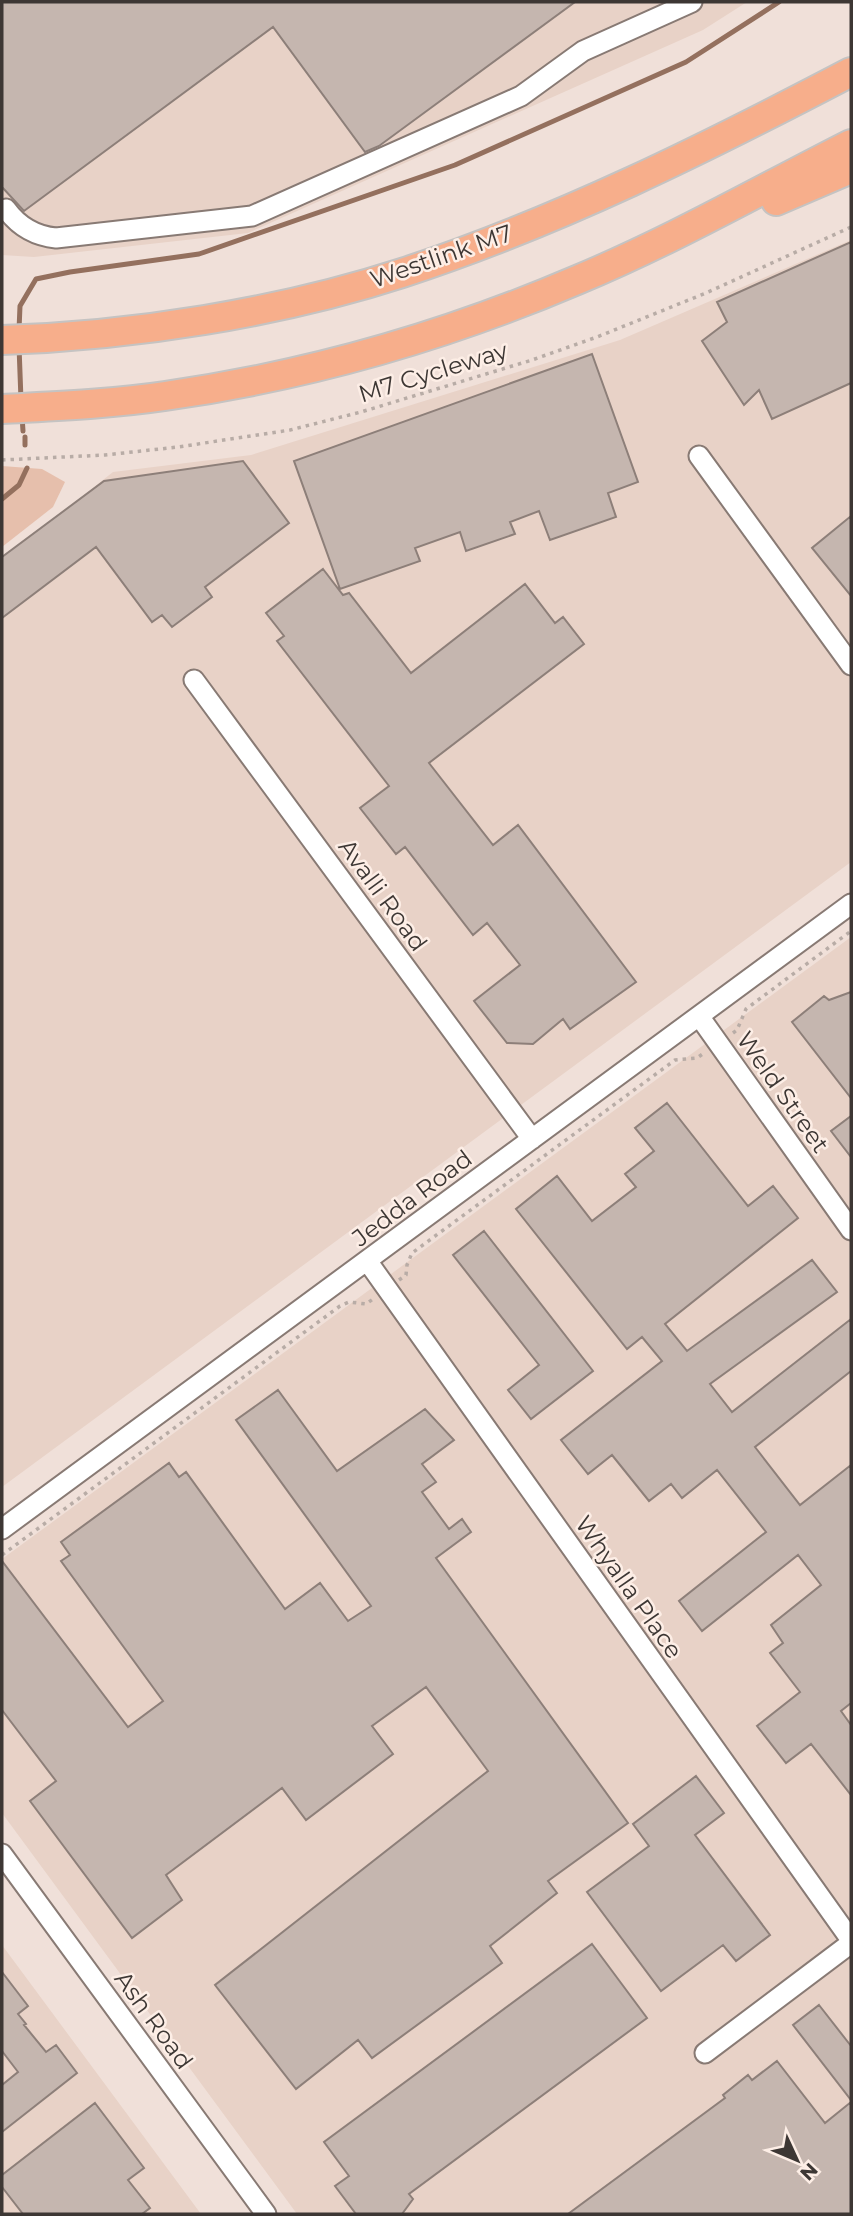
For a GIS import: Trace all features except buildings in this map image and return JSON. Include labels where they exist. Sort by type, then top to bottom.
[{"type":"highway","points":[[310,297],[484,229],[624,170],[780,96],[851,57]]},
{"type":"highway","name":"Westlink M7","points":[[2,340],[127,331],[219,317],[401,273],[598,197],[760,120],[851,72]]},
{"type":"highway","points":[[498,312],[578,280],[652,245],[851,144]]},
{"type":"highway","points":[[2,409],[165,397],[332,363],[396,345],[610,280],[851,169]]},
{"type":"street","points":[[6,209],[28,230],[56,238],[252,216],[521,96],[583,51],[692,2]]},
{"type":"street","points":[[699,456],[851,665]]},
{"type":"street","name":"Avalli Road","points":[[194,680],[532,1139]]},
{"type":"street","name":"Jedda Road","points":[[2,1529],[851,904]]},
{"type":"street","name":"Weld Street","points":[[699,1016],[848,1218]]},
{"type":"street","name":"Whyalla Place","points":[[368,1262],[851,1942]]},
{"type":"street","name":"Ash Road","points":[[2,1854],[266,2214]]},
{"type":"street","points":[[705,2053],[851,1942]]},
{"type":"path","name":"M7 Cycleway","points":[[2,460],[105,455],[178,447],[290,430],[360,412],[533,360],[609,333],[706,293],[851,227]]},
{"type":"path","points":[[737,1030],[746,1009],[851,931]]},
{"type":"path","points":[[406,1275],[412,1253],[675,1060],[697,1058]]},
{"type":"path","points":[[2,1555],[340,1306],[349,1302],[366,1304]]},
{"type":"shaded area","points":[[2,2],[747,2],[703,30],[248,233],[34,257],[2,255]]},
{"type":"shaded area","points":[[851,240],[851,862],[2,1487],[2,560],[113,472],[251,455],[620,340]]},
{"type":"shaded area","points":[[2,466],[42,469],[65,482],[53,507],[2,547]]},
{"type":"shaded area","points":[[851,937],[851,2214],[297,2214],[2,1813],[2,1559]]},
{"type":"shaded area","points":[[2,1945],[201,2214],[2,2214]]},
{"type":"waterway","points":[[19,330],[20,306],[36,279],[199,254],[455,165],[686,62],[779,2]]},
{"type":"waterway","points":[[19,346],[21,400]]},
{"type":"waterway","points":[[22,416],[23,431]]},
{"type":"waterway","points":[[25,437],[25,445]]},
{"type":"waterway","points":[[2,499],[19,485],[27,468]]}]
